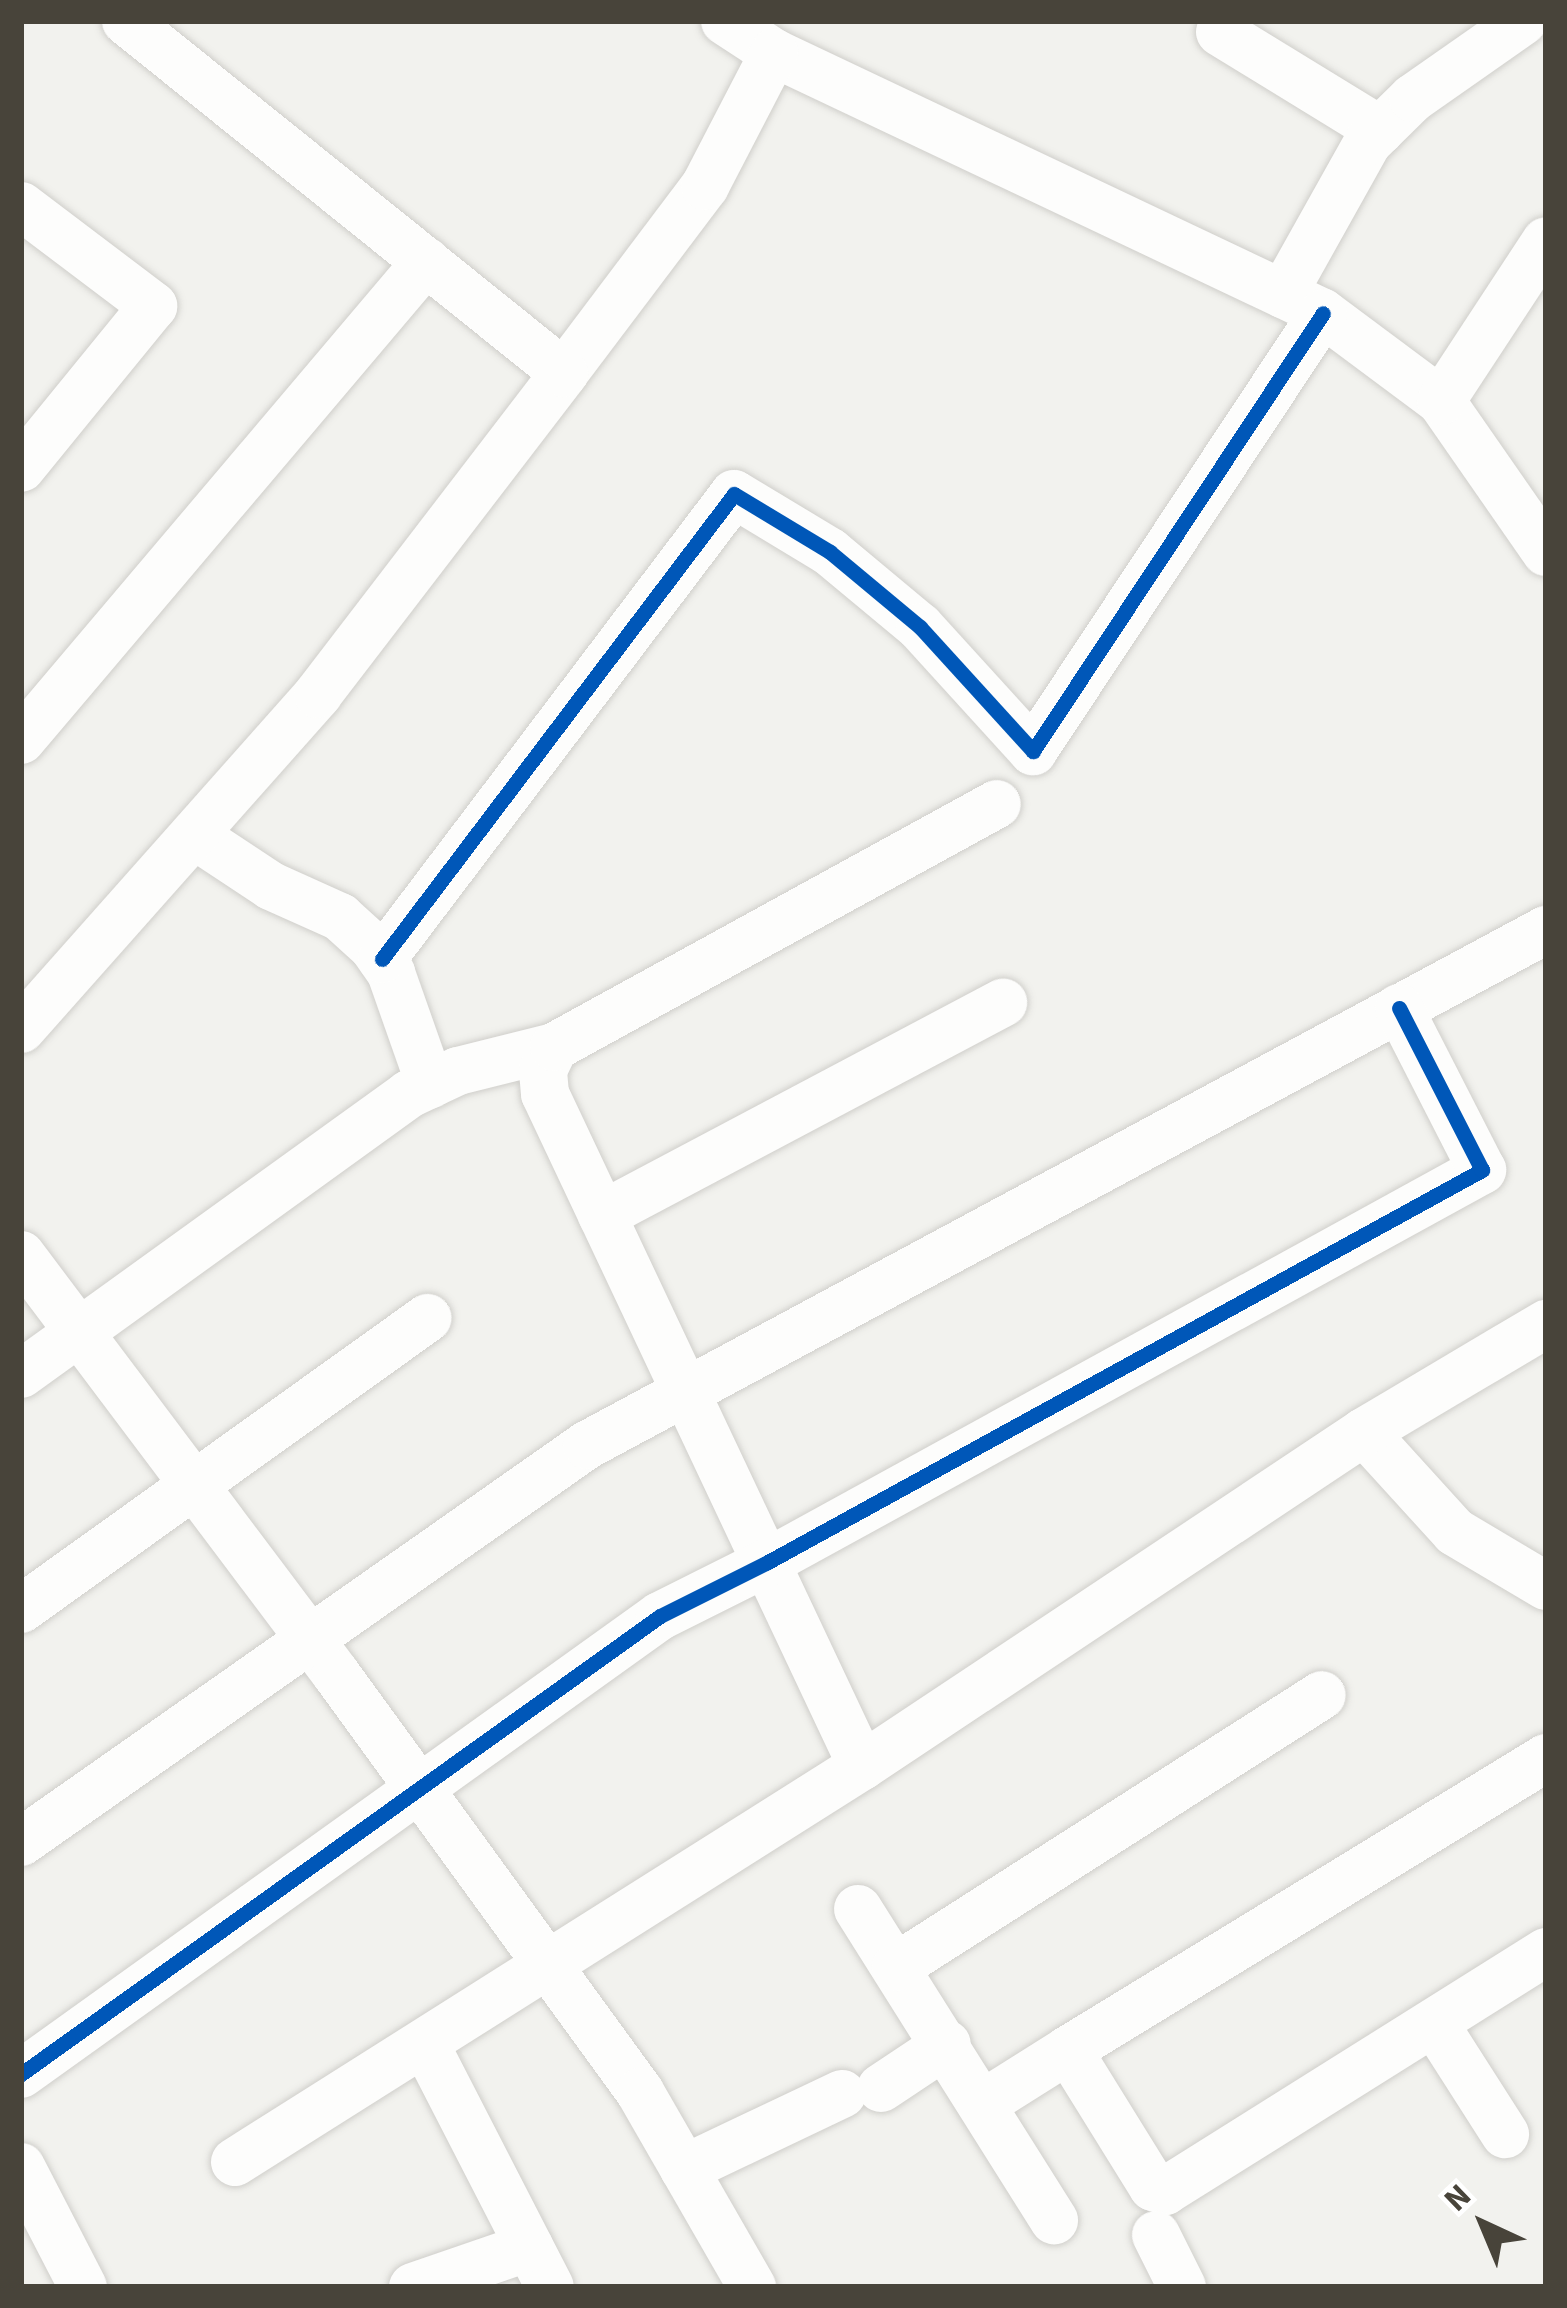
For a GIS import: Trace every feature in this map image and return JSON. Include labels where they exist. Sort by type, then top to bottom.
[{"type":"street","points":[[126,21],[564,373]]},
{"type":"street","points":[[725,21],[773,53],[1303,304],[1441,401],[1546,550]]},
{"type":"street","points":[[382,958],[734,494],[830,552],[920,626],[1033,751],[1303,304],[1368,142],[1413,98],[1503,27]]},
{"type":"street","points":[[1220,32],[1380,130]]},
{"type":"street","points":[[21,1029],[318,694],[706,186],[773,53]]},
{"type":"street","points":[[21,206],[153,306],[21,469]]},
{"type":"street","points":[[1441,401],[1546,241]]},
{"type":"street","points":[[21,740],[426,262]]},
{"type":"street","points":[[21,1374],[430,1084],[458,1071],[554,1047],[997,805]]},
{"type":"street","points":[[194,835],[271,886],[340,917],[382,958],[430,1084]]},
{"type":"street","points":[[21,1842],[587,1444],[1546,929]]},
{"type":"street","points":[[602,1215],[1003,1003]]},
{"type":"street","points":[[21,2074],[660,1616],[766,1564],[1482,1170],[1399,1008]]},
{"type":"street","points":[[554,1047],[543,1070],[545,1094],[862,1766]]},
{"type":"street","points":[[21,1255],[309,1637],[640,2092],[752,2287]]},
{"type":"street","points":[[21,1609],[427,1318]]},
{"type":"street","points":[[235,2162],[862,1766],[1364,1432],[1546,1324]]},
{"type":"street","points":[[1364,1432],[1455,1532],[1546,1586]]},
{"type":"street","points":[[896,1966],[1322,1695]]},
{"type":"street","points":[[984,2103],[1546,1758]]},
{"type":"street","points":[[858,1909],[1054,2220]]},
{"type":"street","points":[[1068,2050],[1153,2187],[1165,2192],[1546,1952]]},
{"type":"street","points":[[1435,2023],[1504,2134]]},
{"type":"street","points":[[413,2287],[539,2267],[425,2044]]},
{"type":"street","points":[[684,2168],[861,2091],[947,2044]]},
{"type":"street","points":[[21,2167],[83,2287]]},
{"type":"street","points":[[1156,2235],[1182,2287]]},
{"type":"cycle path","points":[[382,959],[734,494],[830,552],[920,627],[1033,751],[1323,313]]},
{"type":"cycle path","points":[[21,2074],[660,1616],[766,1563],[1482,1170],[1399,1008]]}]
